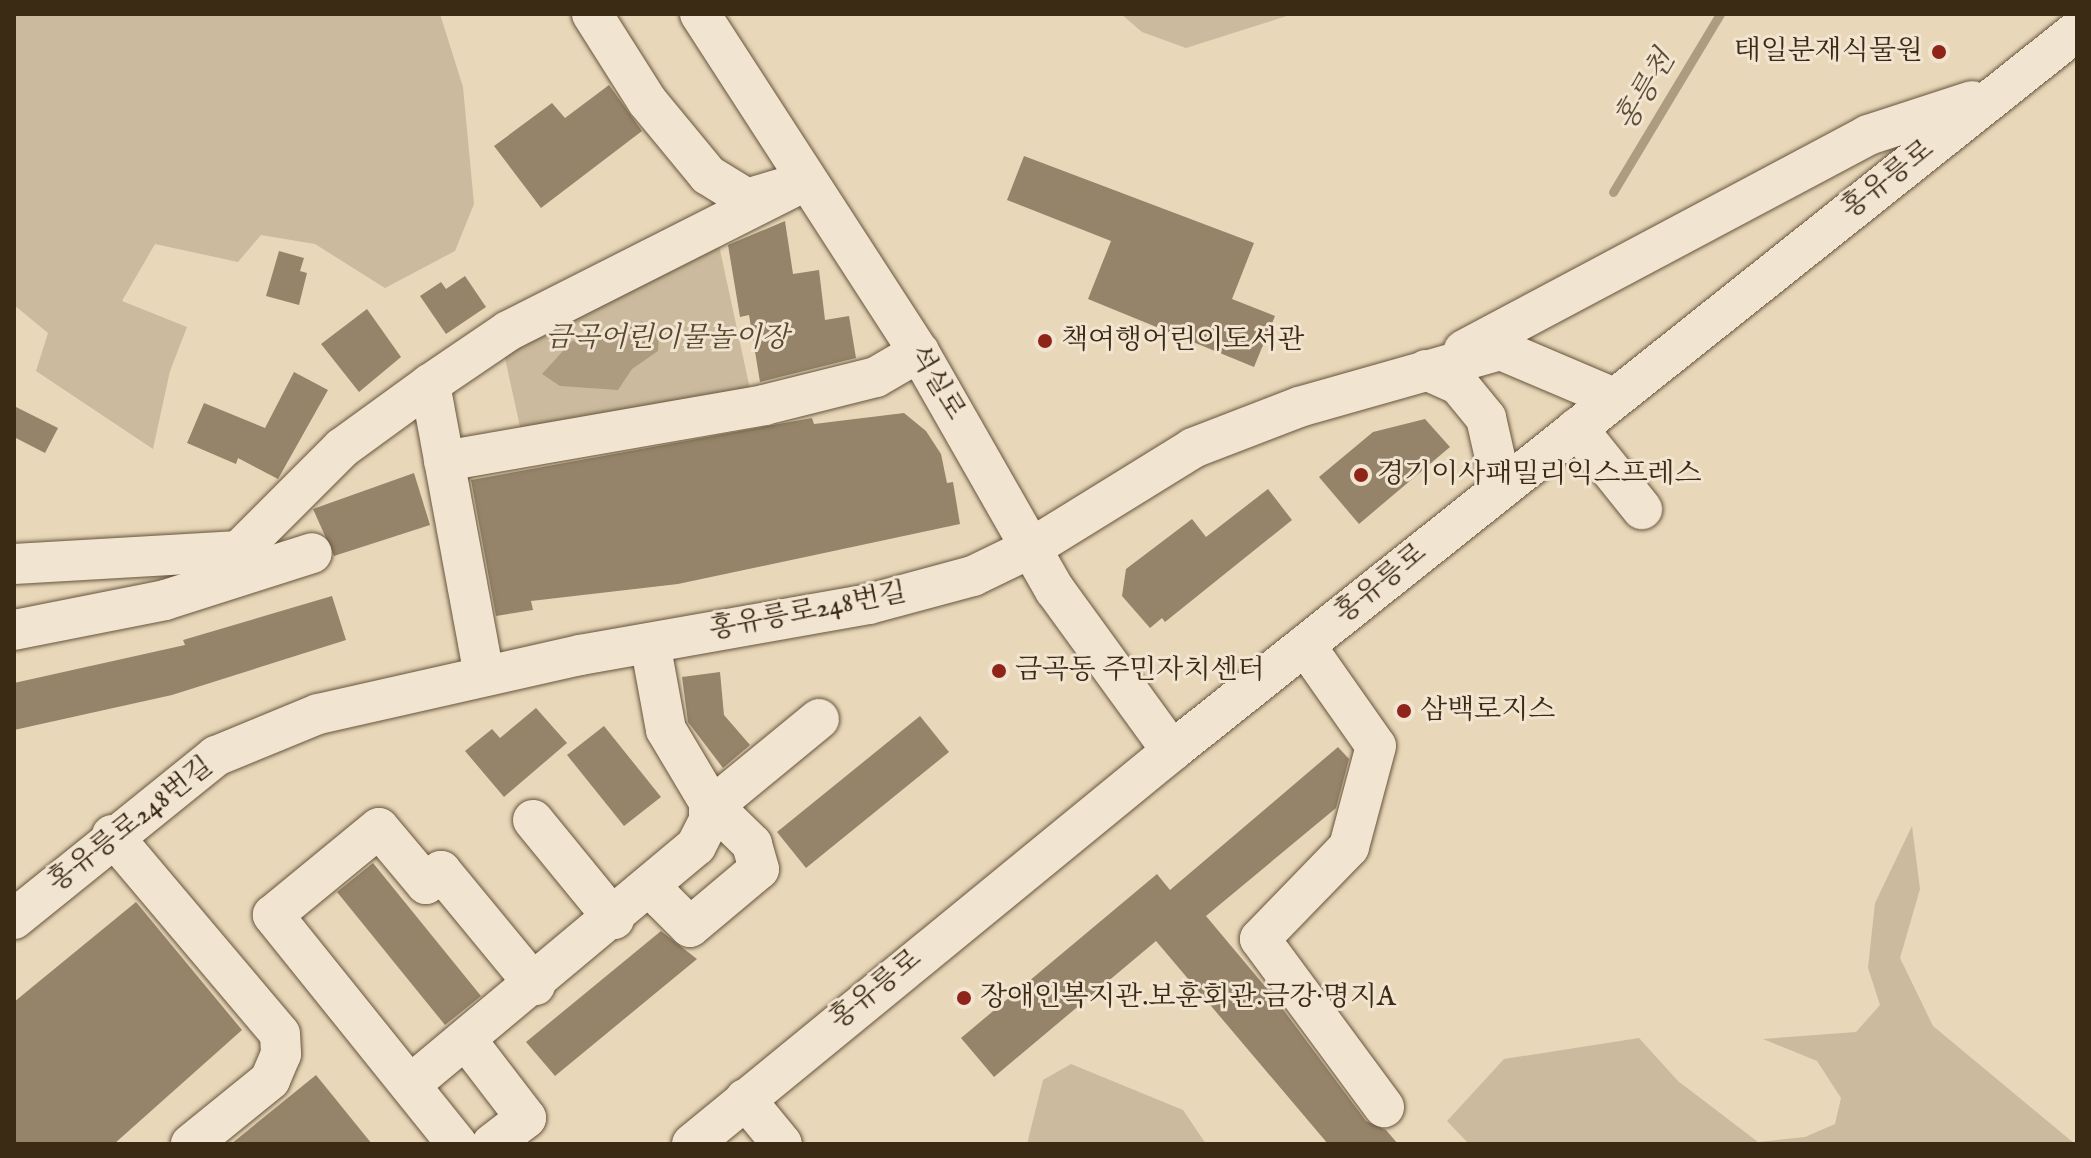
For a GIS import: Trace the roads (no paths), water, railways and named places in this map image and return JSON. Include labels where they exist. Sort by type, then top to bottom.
[{"type":"street","points":[[592,14],[647,101],[708,175],[747,199],[805,181]]},
{"type":"street","name":"석실로","points":[[700,14],[805,181],[919,352],[1055,590],[1172,751]]},
{"type":"street","name":"홍유릉로","points":[[692,1144],[1172,751],[2077,31]]},
{"type":"street","points":[[1426,370],[1868,135],[1999,92]]},
{"type":"street","points":[[14,564],[239,551],[342,448],[508,331],[805,181]]},
{"type":"street","name":"홍유릉로248번길","points":[[14,919],[112,835],[216,756],[318,714],[484,676],[869,604],[973,576],[1033,547],[1193,448],[1299,407],[1501,350],[1614,398]]},
{"type":"street","points":[[444,461],[764,405],[876,377],[919,352]]},
{"type":"street","points":[[1426,370],[1459,385],[1486,418],[1502,488]]},
{"type":"street","points":[[430,384],[484,676]]},
{"type":"street","points":[[1577,428],[1642,509]]},
{"type":"street","points":[[14,630],[165,600],[312,553]]},
{"type":"street","points":[[650,643],[666,730],[711,804],[752,844],[759,869],[690,927],[651,888]]},
{"type":"street","points":[[1305,645],[1376,746],[1349,847],[1260,939],[1384,1107]]},
{"type":"street","points":[[410,1085],[651,888],[696,846],[709,821],[711,804],[819,719]]},
{"type":"street","points":[[533,820],[614,919]]},
{"type":"street","points":[[457,1144],[273,915],[379,828],[426,884],[441,871],[535,985]]},
{"type":"street","points":[[112,835],[280,1034],[281,1054],[270,1080],[191,1144]]},
{"type":"street","points":[[467,1041],[526,1118],[492,1144]]},
{"type":"street","points":[[745,1099],[782,1144]]},
{"type":"waterway","name":"홍릉천","points":[[1613,192],[1720,14]]},
{"type":"place","name":"태일분재식물원","points":[[1939,52]]},
{"type":"place","name":"책여행어린이도서관","points":[[1045,341]]},
{"type":"place","name":"경기이사패밀리익스프레스","points":[[1361,475]]},
{"type":"place","name":"금곡동 주민자치센터","points":[[999,671]]},
{"type":"place","name":"삼백로지스","points":[[1404,711]]},
{"type":"place","name":"장애인복지관.보훈회관.금강·명지A","points":[[964,998]]},
{"type":"park label","name":"금곡어린이물놀이장","points":[[667,339]]}]
